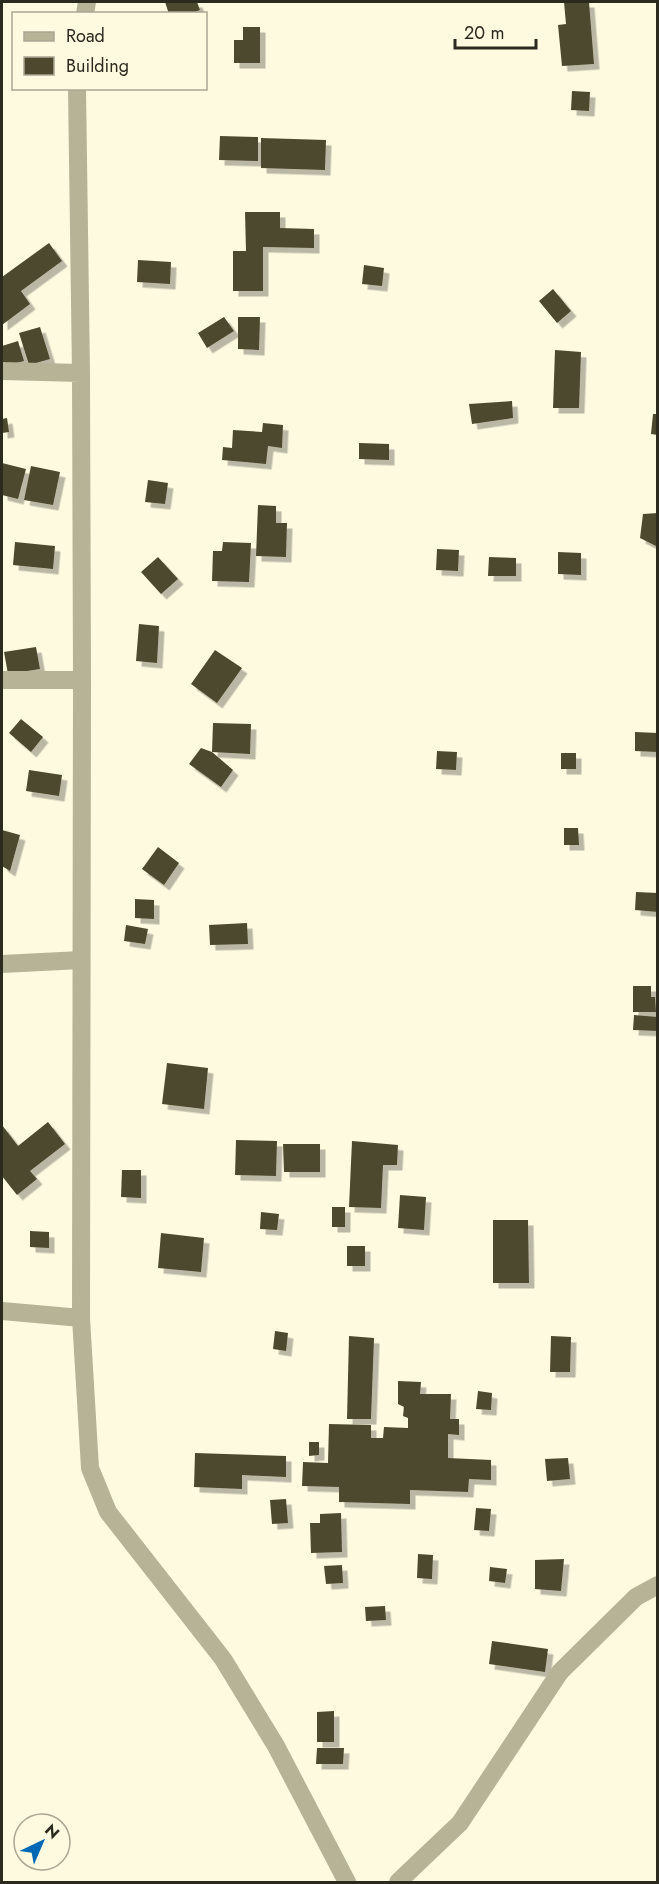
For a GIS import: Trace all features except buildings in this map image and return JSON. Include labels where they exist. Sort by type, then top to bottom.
[{"type":"street","points":[[77,90],[82,680],[81,1318],[90,1468],[108,1512],[223,1659],[276,1746],[348,1882]]},
{"type":"street","points":[[2,371],[81,373]]},
{"type":"street","points":[[2,680],[82,680]]},
{"type":"street","points":[[2,964],[81,960]]},
{"type":"street","points":[[2,1311],[81,1318]]},
{"type":"street","points":[[398,1882],[460,1823],[560,1672],[636,1597],[657,1585]]}]
